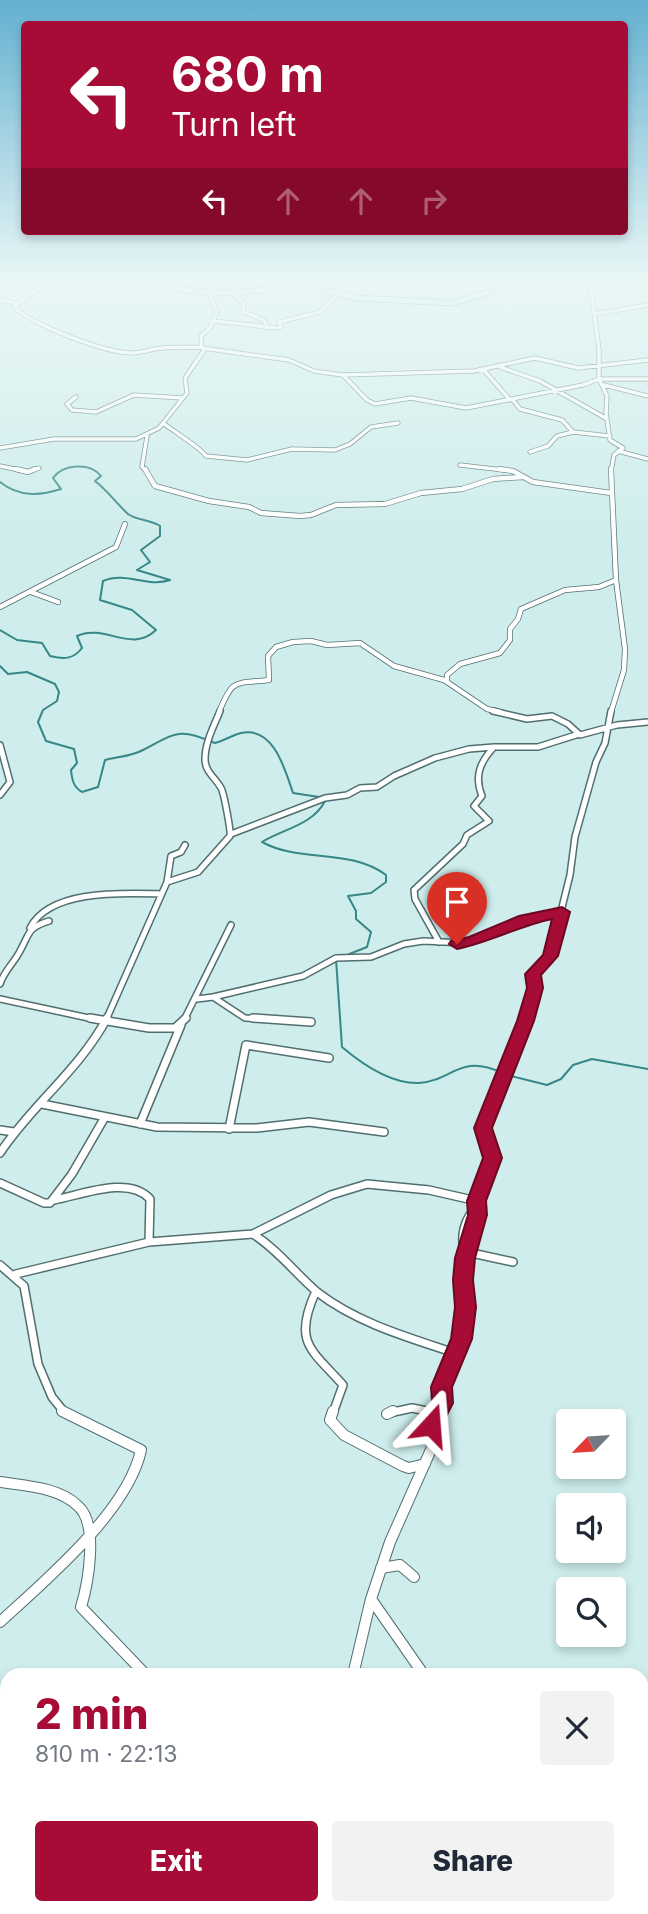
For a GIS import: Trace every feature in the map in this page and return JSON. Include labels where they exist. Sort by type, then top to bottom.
[{"type":"street","points":[[0,448],[42,440],[102,441],[146,436],[163,423],[188,392],[185,378],[190,370]]},
{"type":"street","points":[[312,370],[342,375],[452,370]]},
{"type":"street","points":[[484,370],[517,408],[565,422],[573,432]]},
{"type":"street","points":[[513,370],[581,401],[607,419]]},
{"type":"street","points":[[513,1262],[466,1253],[462,1248],[463,1236],[493,1158],[483,1134],[487,1114],[500,1089],[526,1021],[535,988],[533,974],[550,956],[573,861],[575,837],[596,762],[605,743],[606,727],[626,656],[615,580],[611,493],[611,465],[622,446],[612,442],[610,436],[607,396],[601,382],[600,370]]},
{"type":"street","points":[[342,375],[362,392],[367,400],[375,404],[411,398],[466,408],[601,382],[648,379]]},
{"type":"street","points":[[601,382],[648,396]]},
{"type":"street","points":[[76,397],[67,404],[72,410],[92,413],[132,395],[182,398]]},
{"type":"street","points":[[163,423],[188,443],[202,449],[206,456],[233,461],[258,459],[295,449],[312,452],[334,450],[346,446],[374,423],[398,423]]},
{"type":"street","points":[[530,452],[548,446],[557,436],[573,432],[610,436]]},
{"type":"street","points":[[146,436],[142,467],[150,474],[155,486],[209,501],[249,507],[261,513],[306,516],[336,505],[385,504],[418,494],[462,489],[493,479],[523,477]]},
{"type":"street","points":[[618,452],[648,459]]},
{"type":"street","points":[[460,465],[513,471],[533,482],[611,493]]},
{"type":"street","points":[[0,466],[28,472],[39,468]]},
{"type":"street","points":[[0,607],[116,547],[125,524]]},
{"type":"street","points":[[447,682],[447,675],[460,664],[502,651],[510,640],[510,629],[522,608],[541,597],[569,590],[596,588],[615,580]]},
{"type":"street","points":[[31,592],[58,602]]},
{"type":"street","points":[[231,834],[222,789],[209,774],[205,761],[208,741],[229,688],[235,684],[268,680],[268,656],[276,647],[307,640],[327,645],[360,643],[394,666],[447,682],[495,712],[533,719],[552,716],[568,724],[579,734]]},
{"type":"street","points":[[167,882],[198,872],[231,834],[325,798],[348,795],[360,788],[377,787],[394,776],[435,758],[469,749],[538,747],[606,727],[648,722]]},
{"type":"street","points":[[0,745],[10,782],[0,794]]},
{"type":"street","points":[[439,942],[415,900],[414,890],[463,844],[467,835],[489,821],[474,806],[482,796],[476,774],[495,747]]},
{"type":"street","points":[[0,1153],[14,1132],[42,1104],[106,1022],[167,882],[170,856],[181,852],[185,845]]},
{"type":"street","points":[[0,984],[34,919],[44,911],[64,901],[118,893],[161,894]]},
{"type":"street","points":[[197,999],[303,976],[336,958],[371,957],[387,953],[404,944],[465,943],[524,920],[562,912]]},
{"type":"street","points":[[30,928],[49,921]]},
{"type":"street","points":[[140,1124],[181,1025],[197,999],[231,925]]},
{"type":"street","points":[[213,997],[245,1018],[311,1022]]},
{"type":"street","points":[[0,999],[106,1022],[167,1029],[181,1025]]},
{"type":"street","points":[[229,1129],[246,1045],[329,1058]]},
{"type":"street","points":[[42,1104],[140,1124],[229,1129],[309,1122],[384,1132]]},
{"type":"street","points":[[54,1200],[106,1117]]},
{"type":"street","points":[[0,1130],[14,1132]]},
{"type":"street","points":[[0,1183],[44,1203],[120,1186],[143,1191],[150,1199],[149,1242]]},
{"type":"street","points":[[16,1274],[149,1242],[254,1234],[331,1195],[367,1184],[429,1190],[477,1203]]},
{"type":"street","points":[[254,1234],[269,1244],[316,1291],[362,1321],[455,1353]]},
{"type":"street","points":[[356,1668],[381,1568],[400,1514],[433,1445],[431,1425],[442,1403],[444,1379],[462,1339],[466,1307],[463,1280],[466,1253]]},
{"type":"street","points":[[0,1265],[16,1274],[31,1301],[31,1332],[49,1392],[62,1412],[141,1450],[142,1459],[136,1473],[89,1536],[0,1622]]},
{"type":"street","points":[[316,1291],[305,1319],[311,1350],[317,1360],[343,1385],[330,1420],[344,1435],[403,1466],[409,1468],[425,1464]]},
{"type":"street","points":[[387,1414],[418,1406],[437,1413]]},
{"type":"street","points":[[0,1482],[48,1490],[79,1506],[86,1520],[89,1536],[89,1582],[81,1607],[139,1668]]},
{"type":"street","points":[[381,1568],[400,1565],[414,1577]]},
{"type":"street","points":[[371,1599],[419,1668]]},
{"type":"waterway","points":[[0,482],[22,493],[45,493],[61,489],[53,478],[63,470],[77,466],[96,471],[101,476],[95,481],[128,514],[160,526],[160,536],[141,550],[150,562],[137,570],[170,580],[153,582],[112,578],[103,581],[100,600],[132,610],[156,630],[147,637],[127,639],[87,633],[77,636],[82,648],[79,652],[63,658],[50,656],[42,643],[17,640],[0,630]]},
{"type":"waterway","points":[[0,666],[8,674],[27,672],[55,684],[59,692],[57,701],[43,710],[38,722],[46,741],[74,749],[77,763],[71,770],[72,777],[82,792],[98,787],[105,760],[139,752],[171,736],[193,735],[215,743],[241,733],[252,733],[262,736],[270,743],[282,762],[293,793],[319,797]]},
{"type":"waterway","points":[[325,801],[313,816],[262,842],[292,852],[357,861],[386,875],[386,882],[371,893],[348,896],[356,911],[356,919],[371,932],[367,947],[347,955]]},
{"type":"waterway","points":[[336,959],[342,1047],[359,1060],[388,1077],[408,1082],[430,1081],[466,1067],[476,1066],[502,1073]]},
{"type":"waterway","points":[[507,1075],[547,1085],[561,1079],[573,1065],[592,1059],[648,1069]]},
{"type":"route","points":[[431,1425],[441,1407],[444,1379],[462,1339],[466,1307],[463,1286],[465,1258],[478,1215],[477,1201],[493,1158],[483,1128],[526,1021],[535,988],[533,974],[550,956],[562,912],[524,920],[473,941],[457,944]]}]
